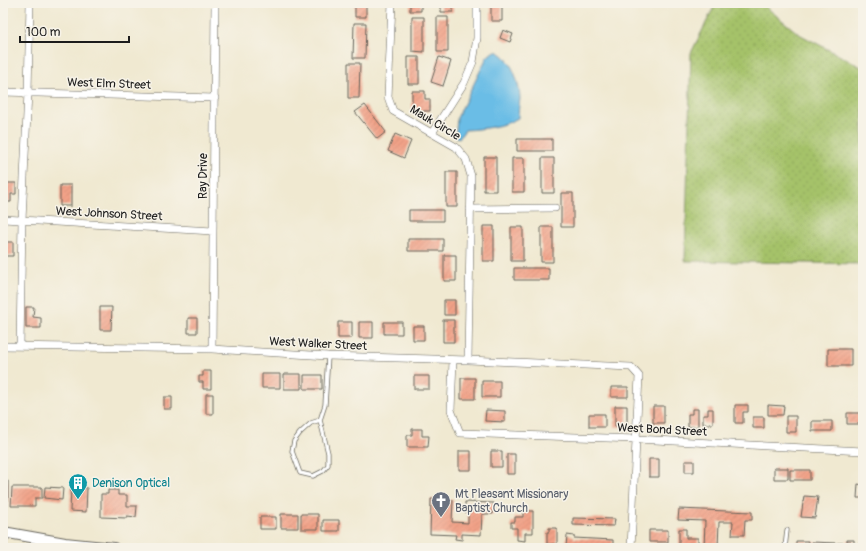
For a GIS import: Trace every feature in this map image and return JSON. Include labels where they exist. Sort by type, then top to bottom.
[{"type":"main road","points":[[3,532],[64,543],[114,548]]},
{"type":"street","points":[[20,346],[22,220],[28,92],[30,3]]},
{"type":"street","name":"Ray Drive","points":[[212,349],[215,3]]},
{"type":"street","name":"Mauk Circle","points":[[392,3],[388,97],[393,111],[456,147],[466,159],[470,176],[468,360]]},
{"type":"street","points":[[432,133],[464,83],[473,62],[477,38],[477,3]]},
{"type":"street","name":"West Elm Street","points":[[3,92],[215,98]]},
{"type":"street","points":[[470,209],[555,208]]},
{"type":"street","name":"West Johnson Street","points":[[3,220],[214,231]]},
{"type":"street","name":"West Walker Street","points":[[3,346],[212,349],[328,356],[631,366],[639,376],[636,439]]},
{"type":"street","name":"West Bond Street","points":[[453,360],[451,410],[460,433],[636,439],[863,451]]},
{"type":"street","points":[[631,548],[636,439]]},
{"type":"lane","points":[[320,420],[311,423],[300,433],[294,441],[292,451],[300,472],[313,476],[323,471],[328,465],[328,453],[320,420],[325,405],[328,356]]},
{"type":"lane","points":[[785,548],[787,530]]},
{"type":"green space","points":[[716,3],[761,3],[799,34],[863,68],[863,264],[685,261],[691,53]]},
{"type":"water","points":[[494,51],[500,53],[510,63],[516,78],[520,93],[518,118],[499,125],[465,130],[459,138],[454,136],[457,118],[487,57]]},
{"type":"building","points":[[355,3],[366,3],[366,17],[355,17]]},
{"type":"building","points":[[410,3],[421,3],[421,11],[410,11]]},
{"type":"building","points":[[441,3],[453,3],[453,12],[441,12]]},
{"type":"building","points":[[491,3],[502,3],[502,21],[491,21]]},
{"type":"building","points":[[412,17],[424,17],[424,52],[412,51]]},
{"type":"building","points":[[437,17],[448,17],[448,52],[437,52]]},
{"type":"building","points":[[354,23],[366,23],[365,58],[353,58]]},
{"type":"building","points":[[503,30],[513,34],[510,42],[500,38]]},
{"type":"building","points":[[408,57],[419,57],[419,84],[408,84]]},
{"type":"building","points":[[439,57],[451,61],[443,86],[431,82]]},
{"type":"building","points":[[348,63],[360,63],[359,98],[348,98]]},
{"type":"building","points":[[412,91],[425,91],[425,99],[430,99],[430,111],[412,111]]},
{"type":"building","points":[[365,105],[386,132],[377,139],[355,112]]},
{"type":"building","points":[[395,134],[411,141],[404,158],[388,151]]},
{"type":"building","points":[[517,139],[552,139],[552,151],[517,151]]},
{"type":"building","points":[[484,157],[496,157],[496,191],[484,191]]},
{"type":"building","points":[[512,158],[524,158],[524,192],[512,192]]},
{"type":"building","points":[[542,158],[554,158],[554,193],[542,193]]},
{"type":"building","points":[[446,172],[457,172],[457,207],[446,207]]},
{"type":"building","points":[[3,183],[16,183],[16,194],[11,194],[11,202],[3,202]]},
{"type":"building","points":[[60,185],[71,185],[71,206],[60,206]]},
{"type":"building","points":[[561,193],[573,193],[573,227],[561,227]]},
{"type":"building","points":[[409,210],[443,210],[443,221],[409,221]]},
{"type":"building","points":[[483,226],[494,226],[494,261],[483,261]]},
{"type":"building","points":[[511,227],[523,227],[523,261],[511,261]]},
{"type":"building","points":[[541,227],[553,227],[553,262],[541,262]]},
{"type":"building","points":[[408,239],[443,239],[443,251],[408,251]]},
{"type":"building","points":[[3,242],[13,242],[13,256],[3,256]]},
{"type":"building","points":[[444,255],[456,255],[456,281],[444,281]]},
{"type":"building","points":[[514,268],[549,268],[549,280],[514,280]]},
{"type":"building","points":[[444,300],[455,300],[455,315],[444,315]]},
{"type":"building","points":[[26,307],[34,307],[33,317],[41,318],[41,328],[26,328]]},
{"type":"building","points":[[100,307],[112,307],[111,330],[100,330]]},
{"type":"building","points":[[188,318],[197,318],[197,333],[188,333]]},
{"type":"building","points":[[443,320],[454,320],[454,342],[443,342]]},
{"type":"building","points":[[338,322],[352,322],[352,338],[338,338]]},
{"type":"building","points":[[359,322],[373,322],[373,338],[359,338]]},
{"type":"building","points":[[384,322],[402,322],[402,334],[384,334]]},
{"type":"building","points":[[413,326],[424,326],[424,340],[413,340]]},
{"type":"building","points":[[828,349],[851,349],[851,366],[828,366]]},
{"type":"building","points":[[203,371],[211,371],[211,389],[203,389],[203,382],[199,382],[199,376],[203,376]]},
{"type":"building","points":[[262,374],[280,374],[280,388],[262,388]]},
{"type":"building","points":[[284,374],[301,374],[301,389],[284,389]]},
{"type":"building","points":[[304,375],[322,375],[322,389],[304,389]]},
{"type":"building","points":[[414,376],[429,376],[429,389],[414,389]]},
{"type":"building","points":[[461,378],[475,378],[475,399],[461,399]]},
{"type":"building","points":[[482,381],[500,381],[500,397],[482,397]]},
{"type":"building","points":[[611,387],[628,387],[628,397],[611,397]]},
{"type":"building","points":[[206,394],[213,394],[213,414],[206,414]]},
{"type":"building","points":[[164,397],[172,397],[172,409],[164,409]]},
{"type":"building","points":[[735,405],[748,405],[748,412],[743,412],[743,423],[735,423]]},
{"type":"building","points":[[768,405],[784,406],[783,415],[768,415]]},
{"type":"building","points":[[615,406],[627,406],[627,427],[615,427]]},
{"type":"building","points":[[653,406],[664,406],[664,423],[653,423]]},
{"type":"building","points":[[692,409],[698,409],[698,427],[688,427],[688,414],[692,414]]},
{"type":"building","points":[[708,409],[713,409],[713,424],[703,424],[703,415],[708,415]]},
{"type":"building","points":[[486,410],[505,411],[505,422],[485,421]]},
{"type":"building","points":[[847,413],[863,413],[863,424],[847,424]]},
{"type":"building","points":[[589,414],[605,414],[605,427],[589,427]]},
{"type":"building","points":[[786,416],[796,416],[796,432],[786,432]]},
{"type":"building","points":[[753,417],[764,417],[764,428],[753,428]]},
{"type":"building","points":[[812,421],[832,421],[832,431],[812,431]]},
{"type":"building","points":[[412,429],[422,429],[422,436],[429,436],[428,447],[407,447],[407,435],[412,435]]},
{"type":"building","points":[[459,451],[471,451],[471,470],[459,470]]},
{"type":"building","points":[[491,451],[502,451],[502,467],[491,467]]},
{"type":"building","points":[[507,454],[515,454],[515,474],[507,474]]},
{"type":"building","points":[[649,459],[659,459],[659,477],[649,477]]},
{"type":"building","points":[[685,461],[694,461],[694,472],[685,472]]},
{"type":"building","points":[[774,468],[788,468],[788,479],[774,479]]},
{"type":"building","points":[[790,470],[810,470],[810,480],[790,480]]},
{"type":"building","points":[[3,481],[8,481],[8,501],[3,501]]},
{"type":"building","points":[[858,484],[863,485],[863,498],[857,498]]},
{"type":"building","points":[[12,487],[42,487],[42,498],[35,498],[35,506],[11,506]]},
{"type":"building","points":[[45,487],[63,488],[62,500],[44,498]]},
{"type":"building","name":"Denison Optical","points":[[71,488],[87,488],[86,512],[70,511]]},
{"type":"building","points":[[108,490],[118,490],[118,495],[127,495],[127,506],[137,506],[136,517],[101,517],[101,494],[108,494]]},
{"type":"building","points":[[804,496],[818,497],[815,518],[801,517]]},
{"type":"building","name":"Mt Pleasant Missionary Baptist Church","points":[[431,499],[453,500],[452,522],[468,523],[468,513],[465,512],[465,502],[494,503],[493,514],[482,514],[481,535],[462,534],[462,540],[455,539],[456,535],[430,534]]},
{"type":"building","points":[[679,509],[752,512],[752,520],[745,520],[744,535],[732,535],[733,522],[719,522],[718,548],[704,548],[705,521],[678,520]]},
{"type":"building","points":[[523,511],[533,511],[533,533],[525,533],[525,541],[517,540],[517,528],[511,528],[511,522],[515,522],[515,517],[523,517]]},
{"type":"building","points":[[281,514],[298,514],[298,528],[281,528]]},
{"type":"building","points":[[301,514],[318,514],[318,529],[301,529]]},
{"type":"building","points":[[260,517],[276,517],[276,529],[260,529]]},
{"type":"building","points":[[573,518],[615,519],[614,526],[573,525]]},
{"type":"building","points":[[323,520],[339,520],[339,531],[323,531]]},
{"type":"building","points":[[549,528],[557,528],[557,544],[547,544],[547,532],[549,532]]},
{"type":"building","points":[[679,529],[686,529],[686,538],[698,538],[698,548],[679,548]]},
{"type":"building","points":[[649,530],[668,530],[668,542],[649,542]]},
{"type":"building","points":[[567,535],[574,536],[574,538],[613,540],[613,548],[566,547]]},
{"type":"building","points":[[847,540],[854,540],[854,548],[837,548],[837,543],[847,543]]},
{"type":"building","points":[[796,541],[808,541],[808,548],[796,548]]},
{"type":"building","points":[[812,542],[836,543],[836,548],[812,548]]},
{"type":"building","points":[[857,544],[863,544],[863,548],[857,548]]},
{"type":"place","name":"Denison Optical","points":[[78,500]]},
{"type":"place","name":"Mt Pleasant Missionary Baptist Church","points":[[441,518]]}]
